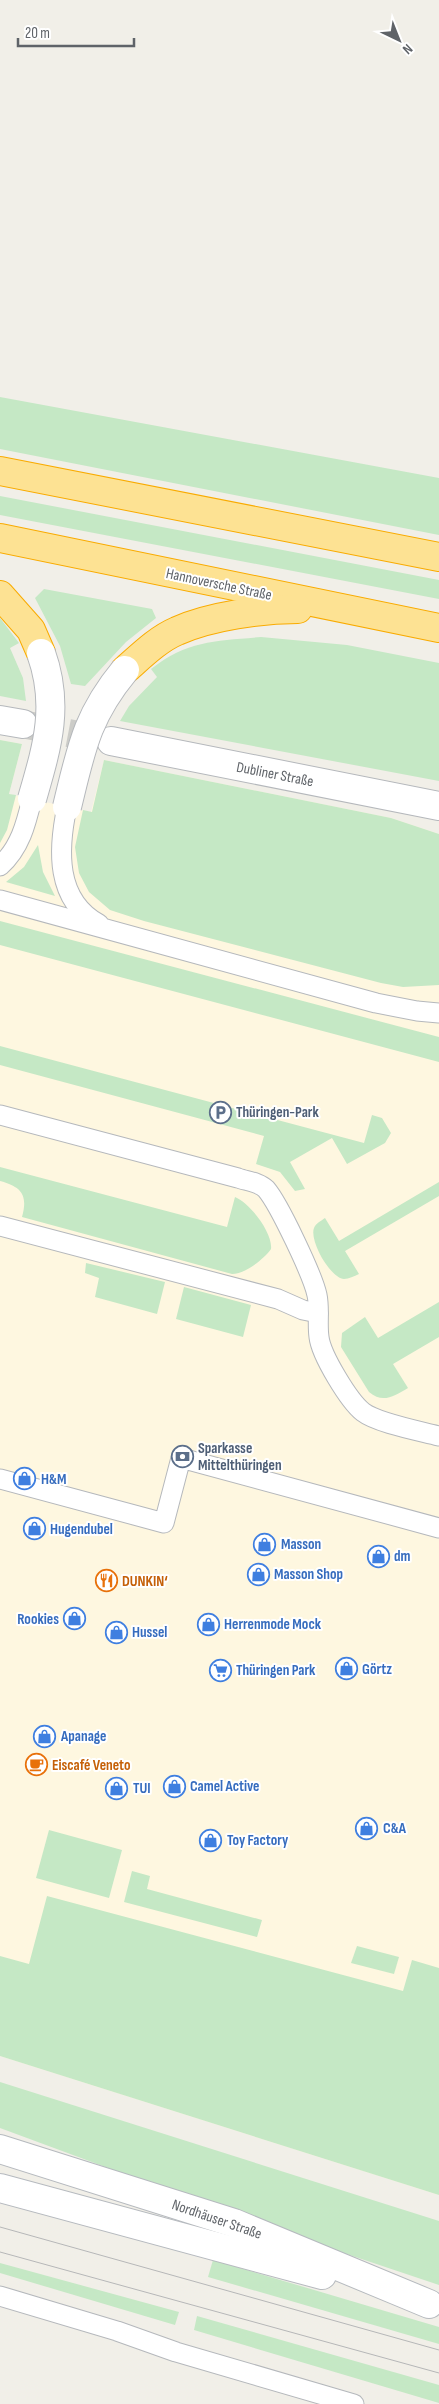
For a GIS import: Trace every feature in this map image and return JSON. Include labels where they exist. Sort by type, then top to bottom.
[{"type":"highway","points":[[0,471],[439,557]]},
{"type":"highway","name":"Hannoversche Straße","points":[[0,538],[439,628]]},
{"type":"highway","points":[[0,595],[31,630],[41,652]]},
{"type":"highway","points":[[125,670],[164,638],[192,625],[278,609],[344,610]]},
{"type":"main road","points":[[32,799],[46,751],[52,714],[48,672],[41,652]]},
{"type":"main road","points":[[67,807],[86,732],[104,697],[125,670]]},
{"type":"main road","name":"Dubliner Straße","points":[[111,742],[439,806]]},
{"type":"main road","name":"Nordhäuser Straße","points":[[0,2149],[234,2222],[434,2305]]},
{"type":"main road","name":"Nordhäuser Straße","points":[[0,2188],[434,2305]]},
{"type":"lane","points":[[0,866],[14,851],[21,838],[32,799]]},
{"type":"lane","points":[[67,807],[60,850],[65,884],[72,899],[82,912],[109,930]]},
{"type":"lane","points":[[0,900],[376,1003],[417,1012],[439,1013]]},
{"type":"lane","points":[[0,1115],[238,1178],[265,1188],[285,1222],[314,1282],[322,1350],[357,1406],[374,1418],[439,1436]]},
{"type":"lane","points":[[0,1226],[278,1299],[303,1310],[318,1313]]},
{"type":"lane","points":[[0,1479],[164,1523],[181,1458],[439,1528]]},
{"type":"lane","points":[[0,2296],[117,2331],[176,2352],[354,2404]]},
{"type":"shaded area","points":[[0,740],[22,744],[9,794],[91,812],[104,760],[391,818],[439,834],[439,2195],[0,2056]]},
{"type":"green space","points":[[0,397],[439,478],[439,535],[0,449]]},
{"type":"green space","points":[[0,496],[439,580],[439,599],[0,515]]},
{"type":"green space","points":[[44,589],[152,609],[156,618],[126,642],[85,686],[71,684],[60,646],[35,598]]},
{"type":"green space","points":[[0,618],[19,643],[10,648],[23,678],[26,701],[0,696]]},
{"type":"green space","points":[[261,637],[347,645],[439,663],[439,781],[120,721],[129,706],[157,677],[151,669],[165,659],[190,647],[216,641]]},
{"type":"green space","points":[[0,740],[22,744],[9,794],[16,795],[7,830],[0,843]]},
{"type":"green space","points":[[104,760],[391,818],[439,834],[439,985],[403,987],[381,983],[144,921],[110,910],[89,892],[79,873],[75,847],[83,810],[92,812]]},
{"type":"green space","points":[[38,845],[43,872],[55,896],[6,882],[24,867]]},
{"type":"green space","points":[[0,921],[439,1037],[439,1062],[0,945]]},
{"type":"green space","points":[[0,1046],[364,1143],[372,1115],[382,1118],[391,1133],[385,1143],[347,1164],[332,1138],[290,1162],[305,1189],[295,1191],[280,1172],[256,1164],[264,1136],[0,1065]]},
{"type":"green space","points":[[0,1167],[227,1227],[235,1197],[247,1205],[259,1219],[271,1242],[271,1249],[254,1265],[243,1272],[232,1274],[22,1217],[24,1203],[22,1193],[14,1186],[0,1181]]},
{"type":"green space","points":[[439,1182],[439,1196],[345,1251],[359,1274],[344,1279],[338,1277],[327,1266],[313,1234],[314,1228],[319,1222],[325,1218],[339,1241]]},
{"type":"green space","points":[[86,1263],[165,1282],[157,1314],[95,1297],[99,1278],[85,1273]]},
{"type":"green space","points":[[184,1287],[251,1305],[243,1337],[176,1319]]},
{"type":"green space","points":[[439,1302],[439,1337],[393,1364],[408,1388],[388,1398],[374,1396],[369,1392],[341,1347],[342,1333],[365,1317],[378,1338]]},
{"type":"green space","points":[[49,1830],[122,1850],[109,1898],[36,1878]]},
{"type":"green space","points":[[132,1871],[150,1876],[147,1889],[262,1920],[257,1937],[124,1902]]},
{"type":"green space","points":[[47,1896],[403,1991],[412,1960],[439,1968],[439,2195],[0,2056],[0,1956],[29,1964]]},
{"type":"green space","points":[[357,1946],[399,1957],[394,1974],[351,1963]]},
{"type":"green space","points":[[0,2082],[439,2221],[439,2285],[284,2233],[0,2128]]},
{"type":"green space","points":[[213,2260],[439,2327],[439,2344],[208,2277]]},
{"type":"green space","points":[[0,2263],[179,2312],[175,2325],[0,2273]]},
{"type":"green space","points":[[197,2316],[439,2385],[439,2403],[194,2330]]},
{"type":"tunnel","points":[[27,725],[110,741]]},
{"type":"tram line","points":[[0,2227],[439,2350]]},
{"type":"tram line","points":[[0,2252],[439,2373]]},
{"type":"place","name":"Thüringen-Park","points":[[220,1112]]},
{"type":"place","name":"Sparkasse Mittelthüringen","points":[[182,1457]]},
{"type":"place","name":"H&M","points":[[25,1479]]},
{"type":"place","name":"Hugendubel","points":[[34,1529]]},
{"type":"place","name":"Masson","points":[[265,1544]]},
{"type":"place","name":"dm","points":[[378,1556]]},
{"type":"place","name":"Masson Shop","points":[[258,1574]]},
{"type":"place","name":"DUNKIN‘","points":[[106,1581]]},
{"type":"place","name":"Rookies","points":[[75,1619]]},
{"type":"place","name":"Herrenmode Mock","points":[[208,1624]]},
{"type":"place","name":"Hussel","points":[[116,1632]]},
{"type":"place","name":"Görtz","points":[[346,1669]]},
{"type":"place","name":"Thüringen Park","points":[[220,1670]]},
{"type":"place","name":"Apanage","points":[[45,1736]]},
{"type":"place","name":"Eiscafé Veneto","points":[[36,1765]]},
{"type":"place","name":"Camel Active","points":[[174,1786]]},
{"type":"place","name":"TUI","points":[[117,1788]]},
{"type":"place","name":"C&A","points":[[367,1828]]},
{"type":"place","name":"Toy Factory","points":[[211,1840]]}]
